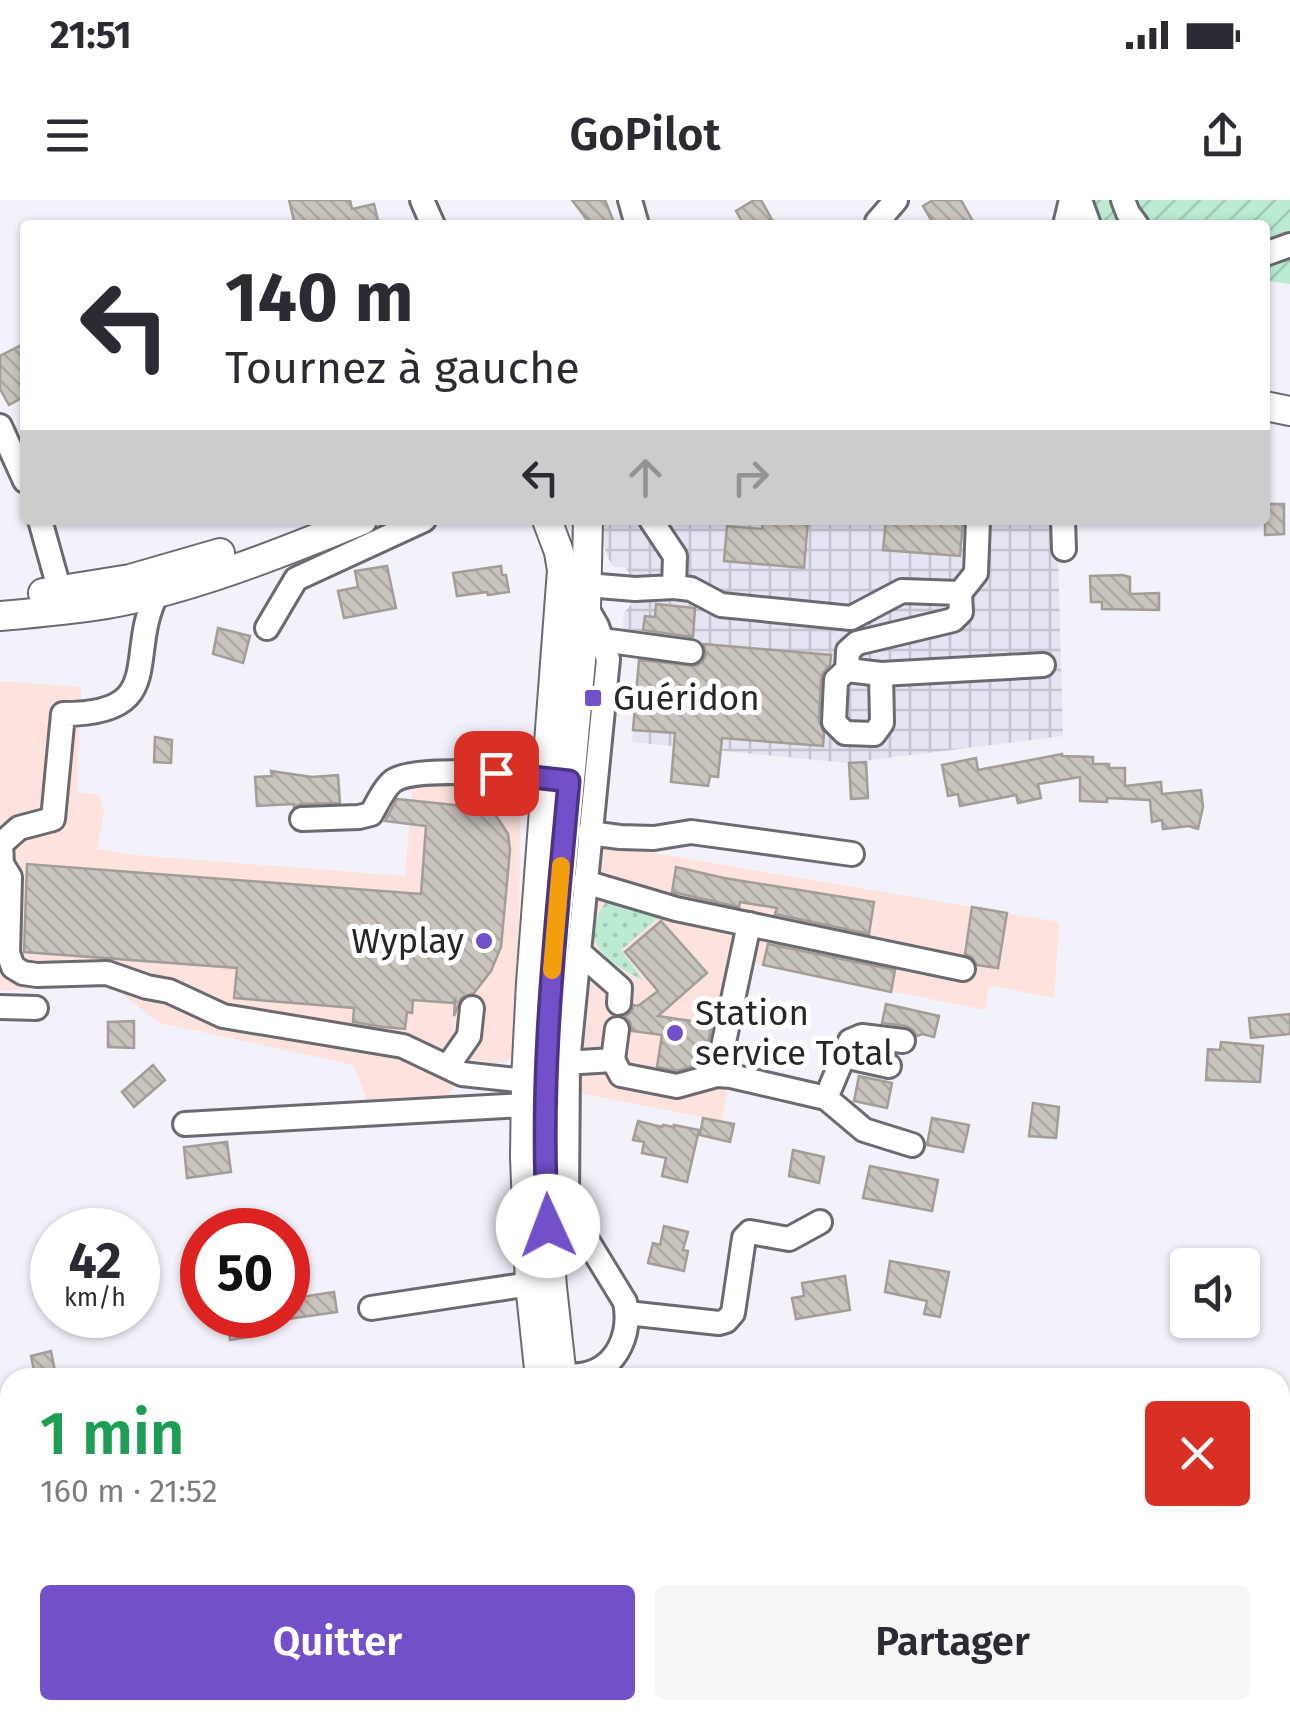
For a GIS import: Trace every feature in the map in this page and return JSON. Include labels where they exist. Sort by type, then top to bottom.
[{"type":"main road","points":[[0,616],[306,525]]},
{"type":"main road","points":[[0,597],[109,604],[158,592],[350,525]]},
{"type":"main road","points":[[549,525],[560,552],[562,570],[551,985],[543,1083],[554,1368]]},
{"type":"main road","points":[[558,780],[586,596],[588,525]]},
{"type":"main road","points":[[543,1083],[525,1157],[530,1284],[552,1368]]},
{"type":"street","points":[[875,216],[896,200]]},
{"type":"street","points":[[0,426],[20,470]]},
{"type":"street","points":[[41,525],[63,600]]},
{"type":"street","points":[[267,628],[296,579],[413,525]]},
{"type":"street","points":[[654,525],[675,556],[674,588]]},
{"type":"street","points":[[881,674],[882,722],[874,734],[845,734],[834,722],[836,680],[846,670],[848,651],[857,643],[953,620],[961,612],[960,594],[976,573],[978,525]]},
{"type":"street","points":[[1062,525],[1064,549]]},
{"type":"street","points":[[600,1368],[622,1345],[627,1313],[574,1217],[543,1083],[579,952],[608,660],[586,596],[635,589],[691,589],[721,605],[851,618],[902,591],[960,594]]},
{"type":"street","points":[[158,592],[150,606],[136,686],[112,708],[63,714],[53,819],[20,828],[2,844],[2,864],[10,877],[8,953],[13,967],[37,974],[108,973],[169,991],[223,1016],[404,1046],[462,1074],[543,1083]]},
{"type":"street","points":[[109,604],[133,629],[142,648]]},
{"type":"street","points":[[602,640],[692,652]]},
{"type":"street","points":[[846,670],[881,674],[1043,665]]},
{"type":"street","points":[[302,819],[371,814],[392,782],[410,774],[496,773],[558,780]]},
{"type":"street","points":[[589,833],[654,838],[692,832],[852,854]]},
{"type":"street","points":[[584,882],[676,909],[964,969]]},
{"type":"street","points":[[717,1074],[749,924]]},
{"type":"street","points":[[579,952],[620,988],[619,1003]]},
{"type":"street","points":[[0,1007],[36,1008]]},
{"type":"street","points":[[448,1066],[470,1036],[472,1008]]},
{"type":"street","points":[[616,1029],[613,1060],[621,1075],[678,1086],[717,1074],[826,1098],[864,1130],[912,1145]]},
{"type":"street","points":[[826,1098],[850,1041],[862,1036],[903,1042]]},
{"type":"street","points":[[844,1056],[889,1066]]},
{"type":"street","points":[[185,1124],[543,1083],[613,1060]]},
{"type":"street","points":[[627,1313],[726,1321],[733,1313],[744,1238],[750,1232],[788,1239],[820,1222]]},
{"type":"street","points":[[371,1308],[530,1284]]},
{"type":"shaded area","points":[[601,525],[1057,525],[1063,736],[847,763],[632,742],[641,640],[623,631],[624,613],[634,601],[635,582],[625,567],[614,567],[601,536]]},
{"type":"shaded area","points":[[0,681],[81,687],[77,792],[100,795],[104,812],[97,849],[405,876],[413,780],[521,783],[517,1046],[513,1056],[497,1063],[470,1059],[443,1106],[371,1112],[354,1065],[160,1023],[107,984],[0,991]]},
{"type":"shaded area","points":[[601,844],[1059,922],[1054,998],[989,985],[985,1010],[751,963],[722,1121],[575,1092]]},
{"type":"green space","points":[[1095,200],[1290,200],[1290,284],[1270,281],[1270,220],[1101,220]]},
{"type":"green space","points":[[615,900],[669,916],[667,922],[657,919],[621,950],[644,981],[609,959],[595,940],[597,916],[606,902]]},
{"type":"building","points":[[289,200],[350,200],[352,209],[374,204],[378,220],[294,220]]},
{"type":"building","points":[[572,200],[605,200],[613,220],[587,220]]},
{"type":"building","points":[[761,200],[772,220],[741,220],[736,211]]},
{"type":"building","points":[[933,200],[961,200],[972,220],[931,220],[923,206]]},
{"type":"building","points":[[20,346],[20,399],[9,405],[0,389],[0,356]]},
{"type":"building","points":[[1270,504],[1284,504],[1284,534],[1265,535],[1265,525],[1270,525]]},
{"type":"building","points":[[762,525],[808,525],[804,568],[724,561],[727,526],[762,529]]},
{"type":"building","points":[[886,525],[963,525],[960,556],[883,550]]},
{"type":"building","points":[[387,566],[396,608],[344,618],[338,591],[358,587],[355,571]]},
{"type":"building","points":[[501,566],[509,592],[457,596],[453,573]]},
{"type":"building","points":[[1090,576],[1130,577],[1130,594],[1159,593],[1159,610],[1102,609],[1102,602],[1091,602]]},
{"type":"building","points":[[656,604],[695,608],[693,637],[643,630],[645,616],[655,617]]},
{"type":"building","points":[[218,628],[250,636],[243,663],[213,654]]},
{"type":"building","points":[[704,644],[831,655],[821,679],[819,721],[824,733],[823,746],[722,738],[718,777],[710,776],[708,786],[671,782],[675,733],[633,730],[639,660],[696,666],[706,655]]},
{"type":"building","points":[[155,737],[172,740],[171,763],[154,762]]},
{"type":"building","points":[[1062,754],[1093,757],[1093,764],[1125,768],[1125,786],[1161,782],[1162,794],[1201,790],[1203,807],[1198,829],[1163,829],[1162,820],[1152,822],[1150,800],[1080,801],[1080,777],[1038,784],[1041,798],[1018,803],[1016,795],[960,806],[958,794],[948,796],[942,765],[976,758],[978,770]]},
{"type":"building","points":[[866,762],[868,798],[851,799],[849,763]]},
{"type":"building","points":[[271,771],[312,777],[338,775],[340,803],[257,806],[255,777],[272,776]]},
{"type":"building","points":[[397,799],[483,808],[495,814],[508,834],[501,947],[491,971],[474,993],[461,998],[454,1016],[455,1000],[413,1000],[405,1029],[383,1027],[353,1022],[354,1008],[234,998],[237,968],[24,952],[27,864],[421,894],[426,826],[385,821]]},
{"type":"building","points":[[676,867],[874,902],[869,934],[775,914],[777,908],[740,902],[739,907],[672,892]]},
{"type":"building","points":[[972,907],[1007,913],[998,968],[977,965],[965,954]]},
{"type":"building","points":[[661,921],[707,973],[658,1016],[712,1024],[704,1063],[676,1071],[657,1067],[662,1035],[632,1031],[625,1017],[634,1005],[658,991],[625,952]]},
{"type":"building","points":[[768,944],[895,970],[891,992],[763,965]]},
{"type":"building","points":[[886,1004],[939,1016],[934,1037],[917,1036],[906,1026],[882,1023]]},
{"type":"building","points":[[1290,1014],[1290,1034],[1251,1038],[1249,1018]]},
{"type":"building","points":[[134,1021],[134,1048],[108,1047],[108,1022]]},
{"type":"building","points":[[1221,1042],[1263,1046],[1260,1082],[1206,1080],[1208,1049],[1220,1050]]},
{"type":"building","points":[[153,1065],[165,1080],[134,1107],[122,1092]]},
{"type":"building","points":[[859,1076],[892,1083],[887,1108],[854,1101]]},
{"type":"building","points":[[1033,1103],[1059,1107],[1056,1138],[1029,1136]]},
{"type":"building","points":[[703,1118],[734,1124],[730,1142],[700,1135]]},
{"type":"building","points":[[932,1118],[969,1125],[963,1152],[927,1145]]},
{"type":"building","points":[[638,1121],[699,1130],[687,1182],[662,1176],[666,1158],[642,1153],[644,1142],[633,1140]]},
{"type":"building","points":[[227,1142],[231,1172],[187,1178],[184,1147]]},
{"type":"building","points":[[793,1150],[824,1157],[819,1183],[789,1176]]},
{"type":"building","points":[[870,1166],[938,1180],[932,1211],[863,1198]]},
{"type":"building","points":[[664,1226],[688,1232],[683,1250],[688,1251],[684,1271],[648,1263],[653,1243],[660,1245]]},
{"type":"building","points":[[890,1261],[949,1272],[940,1317],[924,1314],[927,1301],[885,1292]]},
{"type":"building","points":[[845,1276],[850,1310],[796,1319],[792,1298],[804,1296],[802,1283]]},
{"type":"building","points":[[334,1292],[337,1312],[310,1316],[310,1296]]},
{"type":"building","points":[[51,1351],[54,1368],[34,1368],[31,1356]]},
{"type":"slow traffic","points":[[552,970],[561,866]]},
{"type":"place","name":"Guéridon","points":[[593,698]]},
{"type":"place","name":"Wyplay","points":[[484,941]]},
{"type":"place","name":"Station service Total","points":[[675,1033]]},
{"type":"route","points":[[496,773],[569,781],[545,1104],[548,1226]]}]
